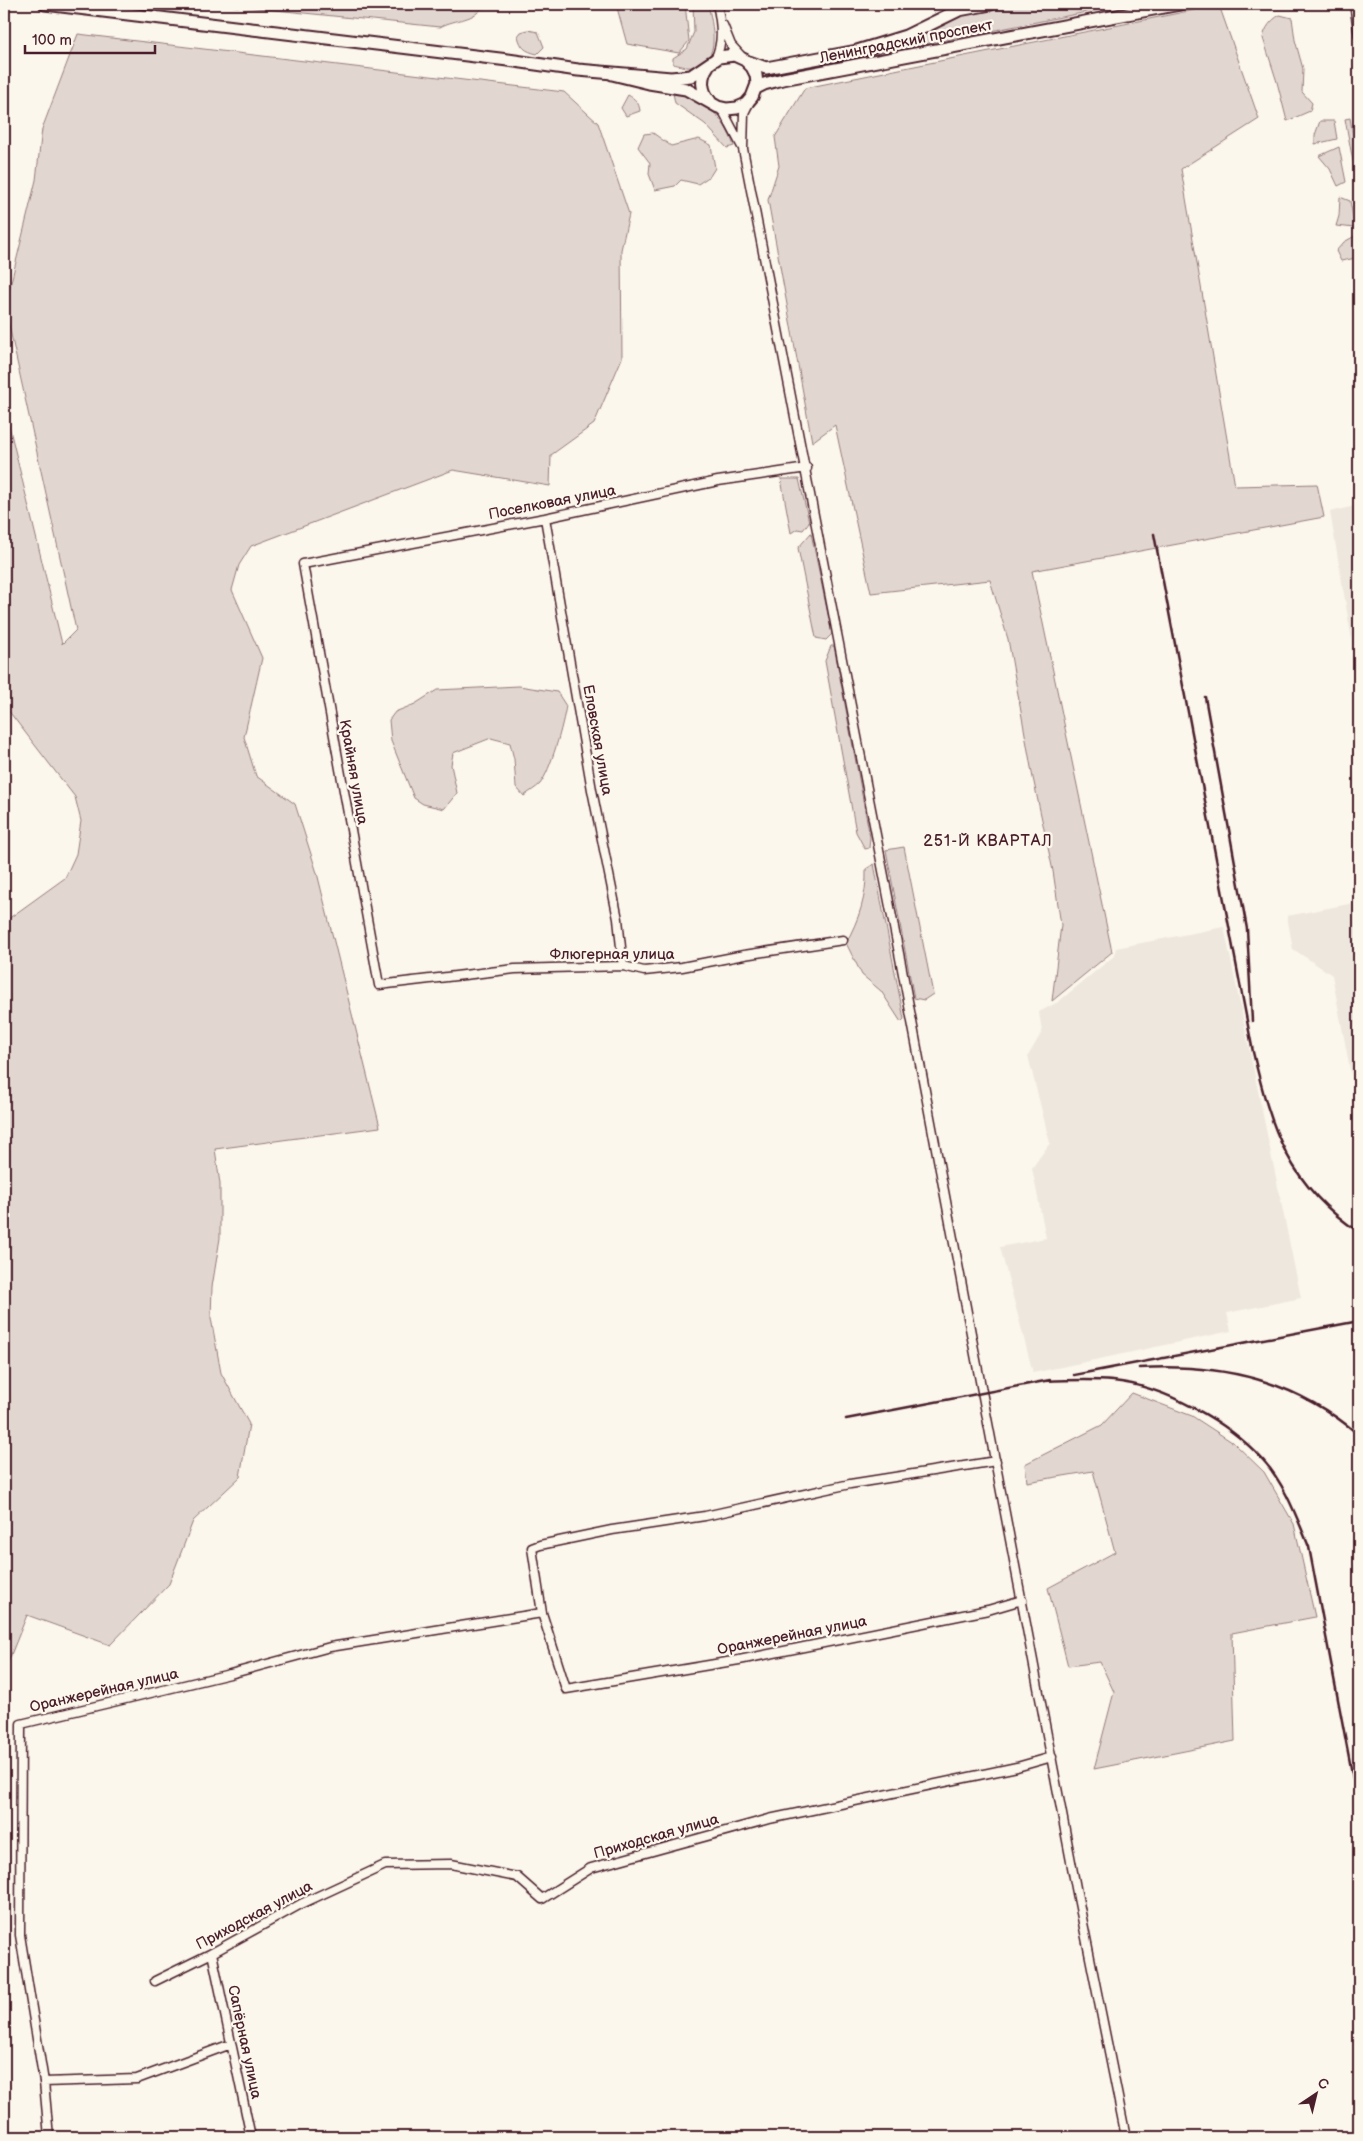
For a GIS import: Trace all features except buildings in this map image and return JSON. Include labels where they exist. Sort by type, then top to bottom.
[{"type":"main road","points":[[45,4],[612,74],[682,78],[697,73],[715,59],[730,55],[745,60],[754,70],[756,79],[754,92],[746,104],[737,108],[727,109],[686,89],[612,74]]},
{"type":"main road","name":"Ленинградский проспект","points":[[745,60],[766,68],[857,51],[906,36],[959,10],[991,4]]},
{"type":"main road","name":"Ленинградский проспект","points":[[754,92],[764,84],[783,80],[1180,4]]},
{"type":"main road","points":[[714,104],[705,94],[702,79],[706,68],[715,59]]},
{"type":"street","points":[[715,59],[720,46],[718,4]]},
{"type":"street","points":[[1354,4],[1359,36]]},
{"type":"street","points":[[720,18],[731,44],[745,60]]},
{"type":"street","points":[[754,92],[744,113],[743,149],[807,468],[1076,1891],[1126,2137]]},
{"type":"street","points":[[714,104],[724,113],[743,149]]},
{"type":"street","name":"Поселковая улица","points":[[303,564],[545,518],[718,481],[807,468]]},
{"type":"street","name":"Еловская улица","points":[[545,518],[592,790],[618,918],[623,966]]},
{"type":"street","name":"Крайняя улица","points":[[303,564],[379,985]]},
{"type":"street","name":"Флюгерная улица","points":[[379,985],[515,970],[623,966],[644,971],[682,968],[744,955],[843,940]]},
{"type":"street","points":[[542,1612],[532,1548],[612,1530],[705,1516],[850,1484],[996,1461]]},
{"type":"street","name":"Оранжерейная улица","points":[[50,2137],[44,2082],[20,1935],[21,1724],[230,1674],[330,1647],[542,1612],[566,1689],[739,1660],[988,1610],[1022,1600]]},
{"type":"street","name":"Приходская улица","points":[[155,1981],[212,1953],[301,1904],[385,1865],[451,1864],[517,1877],[542,1899],[591,1868],[769,1818],[1017,1767],[1052,1757]]},
{"type":"street","name":"Сапёрная улица","points":[[212,1953],[251,2137]]},
{"type":"street","points":[[44,2082],[138,2079],[231,2044]]},
{"type":"shaded area","points":[[217,4],[485,4],[476,14],[440,27]]},
{"type":"shaded area","points":[[616,4],[685,4],[689,41],[679,53],[627,44]]},
{"type":"shaded area","points":[[693,4],[708,4],[713,31],[712,50],[702,64],[688,67],[673,64],[673,58],[687,49],[694,32]]},
{"type":"shaded area","points":[[1013,4],[1127,4],[870,55],[957,15]]},
{"type":"shaded area","points":[[1219,5],[1259,119],[1181,169],[1235,486],[1317,484],[1324,517],[1032,571],[1112,952],[1052,1001],[1061,925],[1053,871],[1032,773],[1008,639],[990,580],[871,593],[835,425],[812,442],[768,200],[779,166],[775,137],[805,88]]},
{"type":"shaded area","points":[[1280,15],[1292,18],[1295,40],[1303,69],[1302,92],[1312,103],[1310,111],[1287,121],[1263,38],[1269,25]]},
{"type":"shaded area","points":[[528,30],[538,32],[544,47],[537,54],[529,52],[522,46],[519,40],[518,36],[521,32]]},
{"type":"shaded area","points":[[78,34],[564,92],[598,123],[629,214],[621,250],[622,358],[594,424],[551,455],[550,486],[453,470],[251,546],[239,565],[232,590],[262,658],[244,737],[256,776],[295,804],[317,873],[380,1127],[215,1149],[220,1184],[220,1238],[212,1287],[211,1318],[221,1373],[249,1424],[240,1477],[193,1521],[169,1584],[110,1645],[27,1615],[4,1672],[4,922],[65,878],[76,854],[81,821],[75,797],[4,705],[4,405],[62,644],[76,630],[5,307],[36,180],[42,129]]},
{"type":"shaded area","points":[[673,93],[695,99],[712,110],[725,126],[734,146],[727,148],[705,124],[675,103]]},
{"type":"shaded area","points":[[628,95],[639,105],[640,111],[626,116],[621,108]]},
{"type":"shaded area","points":[[1350,118],[1359,170],[1359,193],[1345,119]]},
{"type":"shaded area","points":[[1320,121],[1334,121],[1337,139],[1315,144],[1315,135]]},
{"type":"shaded area","points":[[653,133],[671,146],[699,139],[711,145],[715,168],[710,176],[698,184],[681,180],[675,186],[655,190],[649,174],[650,163],[638,147],[644,134]]},
{"type":"shaded area","points":[[1339,147],[1346,182],[1338,186],[1330,169],[1319,156]]},
{"type":"shaded area","points":[[1340,197],[1350,201],[1355,228],[1336,226],[1339,216]]},
{"type":"shaded area","points":[[1355,236],[1359,254],[1356,258],[1341,261],[1336,251],[1344,242]]},
{"type":"shaded area","points":[[781,479],[799,479],[809,522],[803,530],[797,529],[791,533]]},
{"type":"shaded area","points":[[1359,505],[1359,670],[1357,670],[1330,512]]},
{"type":"shaded area","points":[[811,533],[832,634],[826,640],[816,638],[798,548]]},
{"type":"shaded area","points":[[831,646],[834,646],[870,837],[869,848],[865,849],[856,832],[825,661]]},
{"type":"shaded area","points":[[519,686],[557,692],[566,706],[552,758],[540,784],[524,796],[516,787],[514,759],[510,743],[491,738],[453,753],[451,765],[457,793],[444,809],[423,804],[414,798],[391,741],[389,720],[395,712],[415,704],[437,690]]},
{"type":"shaded area","points":[[904,847],[933,994],[924,1000],[914,998],[886,850]]},
{"type":"shaded area","points":[[874,864],[904,1019],[901,1022],[881,991],[862,975],[846,943],[861,907],[865,889],[866,869]]},
{"type":"shaded area","points":[[1359,902],[1359,1116],[1332,975],[1293,949],[1287,916]]},
{"type":"shaded area","points":[[1224,927],[1301,1298],[1227,1313],[1231,1331],[1033,1373],[1000,1247],[1046,1238],[1032,1168],[1050,1143],[1028,1056],[1042,1032],[1039,1012],[1058,1002],[1114,956],[1116,948]]},
{"type":"shaded area","points":[[1132,1393],[1192,1416],[1235,1444],[1264,1472],[1294,1524],[1315,1617],[1232,1633],[1235,1741],[1094,1769],[1114,1692],[1100,1662],[1068,1666],[1048,1588],[1115,1552],[1093,1471],[1027,1482],[1025,1464],[1102,1425]]},
{"type":"railway","points":[[1154,534],[1253,1052],[1267,1106],[1286,1154],[1299,1175],[1315,1195],[1335,1214],[1359,1232]]},
{"type":"railway","points":[[1205,697],[1247,929],[1252,1021]]},
{"type":"railway","points":[[1074,1375],[1359,1321]]},
{"type":"railway","points":[[1139,1368],[1170,1367],[1199,1369],[1228,1372],[1256,1379],[1283,1388],[1309,1401],[1335,1416],[1359,1435]]},
{"type":"railway","points":[[846,1419],[1050,1380]]},
{"type":"railway","points":[[1044,1381],[1113,1381],[1133,1384],[1174,1398],[1232,1432],[1249,1446],[1271,1469],[1290,1502],[1309,1547],[1359,1810]]},
{"type":"district","name":"251-Й КВАРТАЛ","points":[[988,840]]}]
